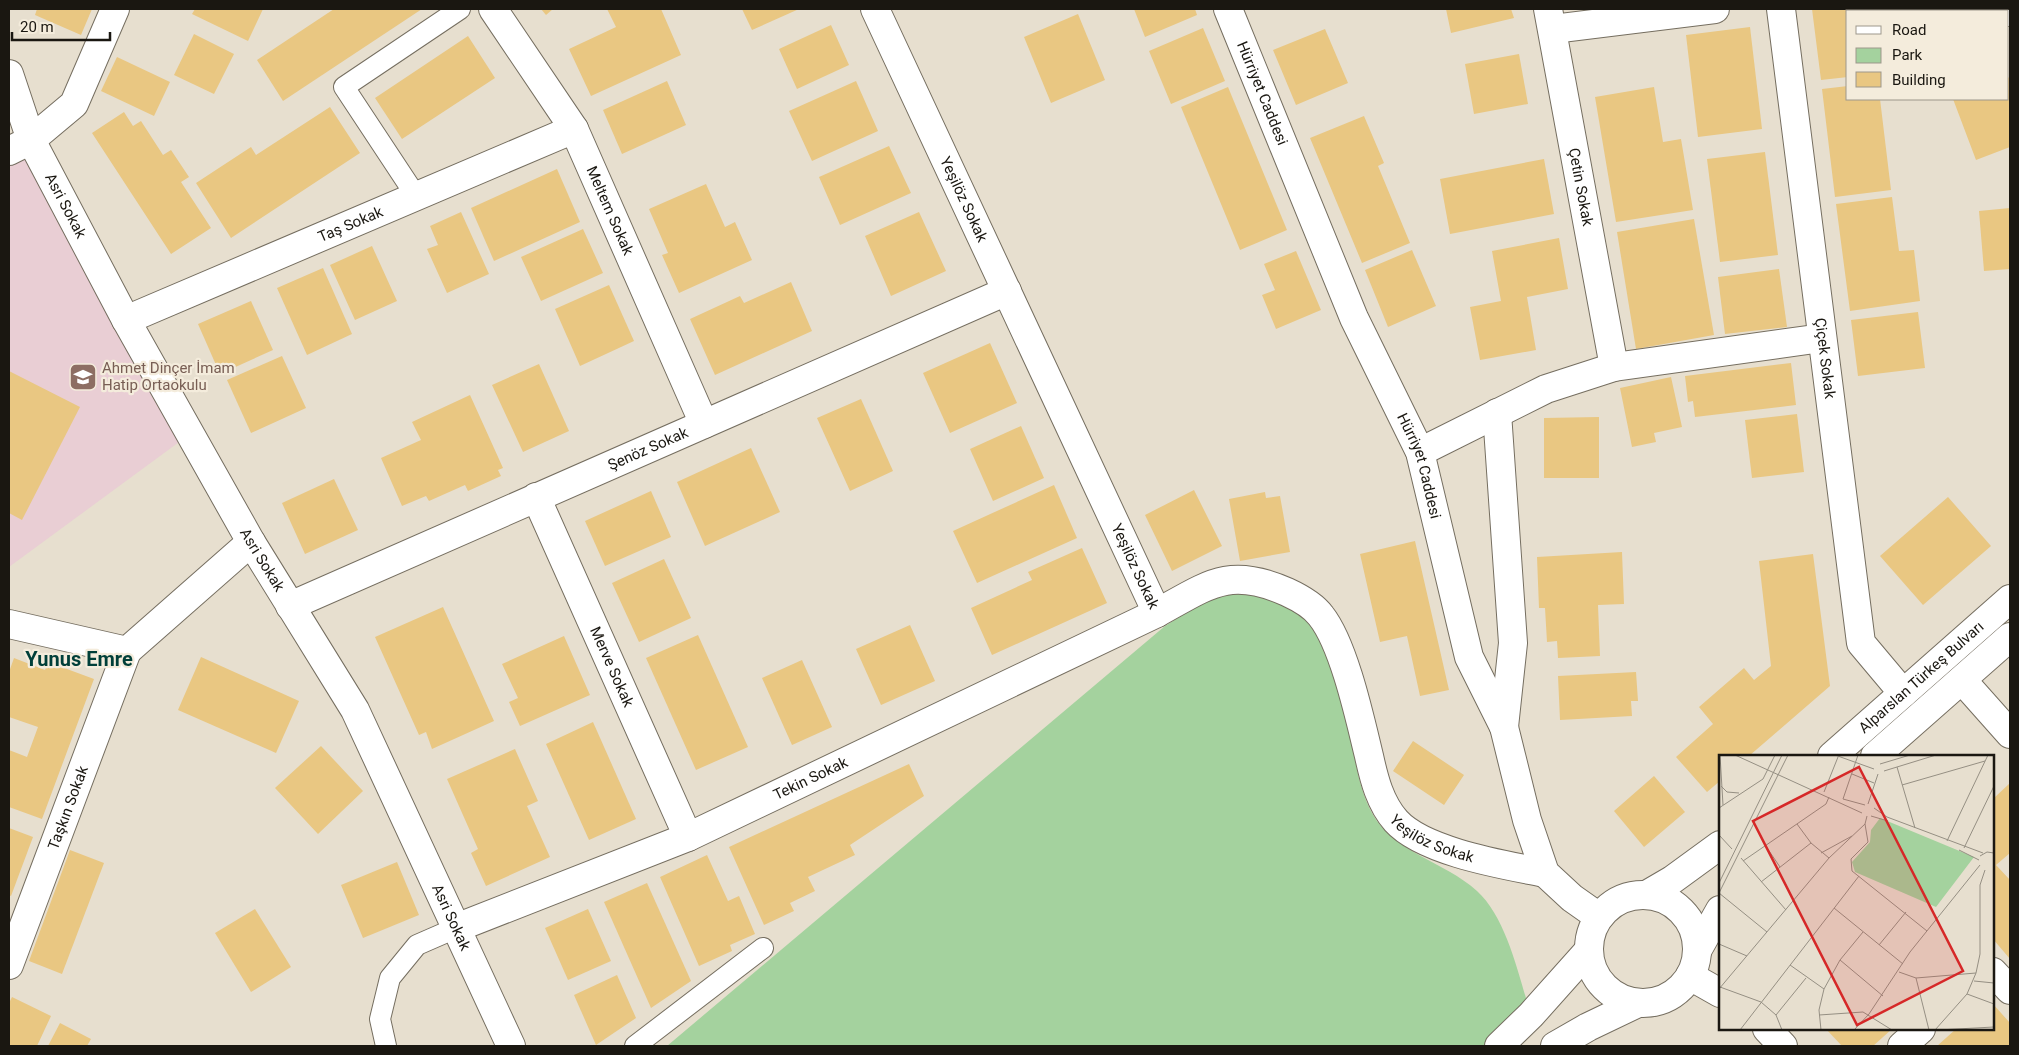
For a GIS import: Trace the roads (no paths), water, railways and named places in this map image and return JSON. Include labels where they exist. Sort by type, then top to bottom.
[{"type":"street","points":[[20,145],[74,104],[115,9]]},
{"type":"street","name":"Meltem Sokak","points":[[494,9],[574,129],[704,424]]},
{"type":"street","name":"Yeşilöz Sokak","points":[[875,9],[1158,613],[1210,584],[1232,579],[1253,580],[1265,583],[1294,595],[1310,605],[1320,614],[1333,636],[1361,724],[1374,779],[1384,805],[1397,822],[1417,836],[1463,855],[1545,873]]},
{"type":"street","name":"Hürriyet Caddesi","points":[[1228,9],[1354,318],[1420,452],[1469,657],[1504,727],[1526,820],[1545,873],[1572,898],[1599,917]]},
{"type":"street","points":[[1551,19],[1715,9]]},
{"type":"street","name":"Çiçek Sokak","points":[[1781,9],[1861,644],[1903,693]]},
{"type":"street","name":"Çetin Sokak","points":[[1551,19],[1614,367]]},
{"type":"street","name":"Asri Sokak","points":[[9,74],[20,145],[126,320],[251,542],[355,710],[511,1046]]},
{"type":"street","name":"Taş Sokak","points":[[126,320],[574,129]]},
{"type":"street","name":"Şenöz Sokak","points":[[290,606],[1007,291]]},
{"type":"street","points":[[1420,452],[1546,389],[1614,367],[1822,338]]},
{"type":"street","points":[[1497,413],[1514,643],[1504,727]]},
{"type":"street","name":"Merve Sokak","points":[[536,497],[688,836]]},
{"type":"street","name":"Taşkın Sokak","points":[[9,965],[127,651],[251,542]]},
{"type":"street","name":"Alparslan Türkeş Bulvarı","points":[[1833,755],[2010,599]]},
{"type":"street","name":"Tekin Sokak","points":[[456,928],[688,836],[1158,613]]},
{"type":"street","points":[[9,624],[127,651]]},
{"type":"street","name":"Alparslan Türkeş Bulvarı","points":[[1876,755],[2010,637]]},
{"type":"street","points":[[1962,680],[2010,734]]},
{"type":"street","points":[[1648,894],[1672,880],[1719,846]]},
{"type":"street","points":[[1648,894],[1665,899],[1680,908],[1695,931],[1698,949],[1696,962],[1690,976],[1681,988],[1668,997],[1653,1002],[1638,1003],[1618,997],[1606,988],[1594,971],[1589,950],[1591,933],[1605,910],[1629,896],[1648,894]]},
{"type":"street","points":[[1698,949],[1719,912]]},
{"type":"street","points":[[1499,1046],[1532,1015],[1589,950]]},
{"type":"street","points":[[1994,973],[2010,990]]},
{"type":"street","points":[[1690,976],[1719,992]]},
{"type":"street","points":[[1555,1046],[1588,1027],[1638,1003]]},
{"type":"street","points":[[1768,1030],[1783,1046]]},
{"type":"street","points":[[1902,1046],[1920,1030]]},
{"type":"lane","points":[[416,196],[344,86],[460,9]]},
{"type":"lane","points":[[386,1046],[380,1019],[390,978],[417,945],[456,928]]},
{"type":"lane","points":[[635,1046],[763,948]]},
{"type":"place","name":"Ahmet Dinçer İmam Hatip Ortaokulu","points":[[83,377]]},
{"type":"district","name":"Yunus Emre","points":[[79,659]]}]
